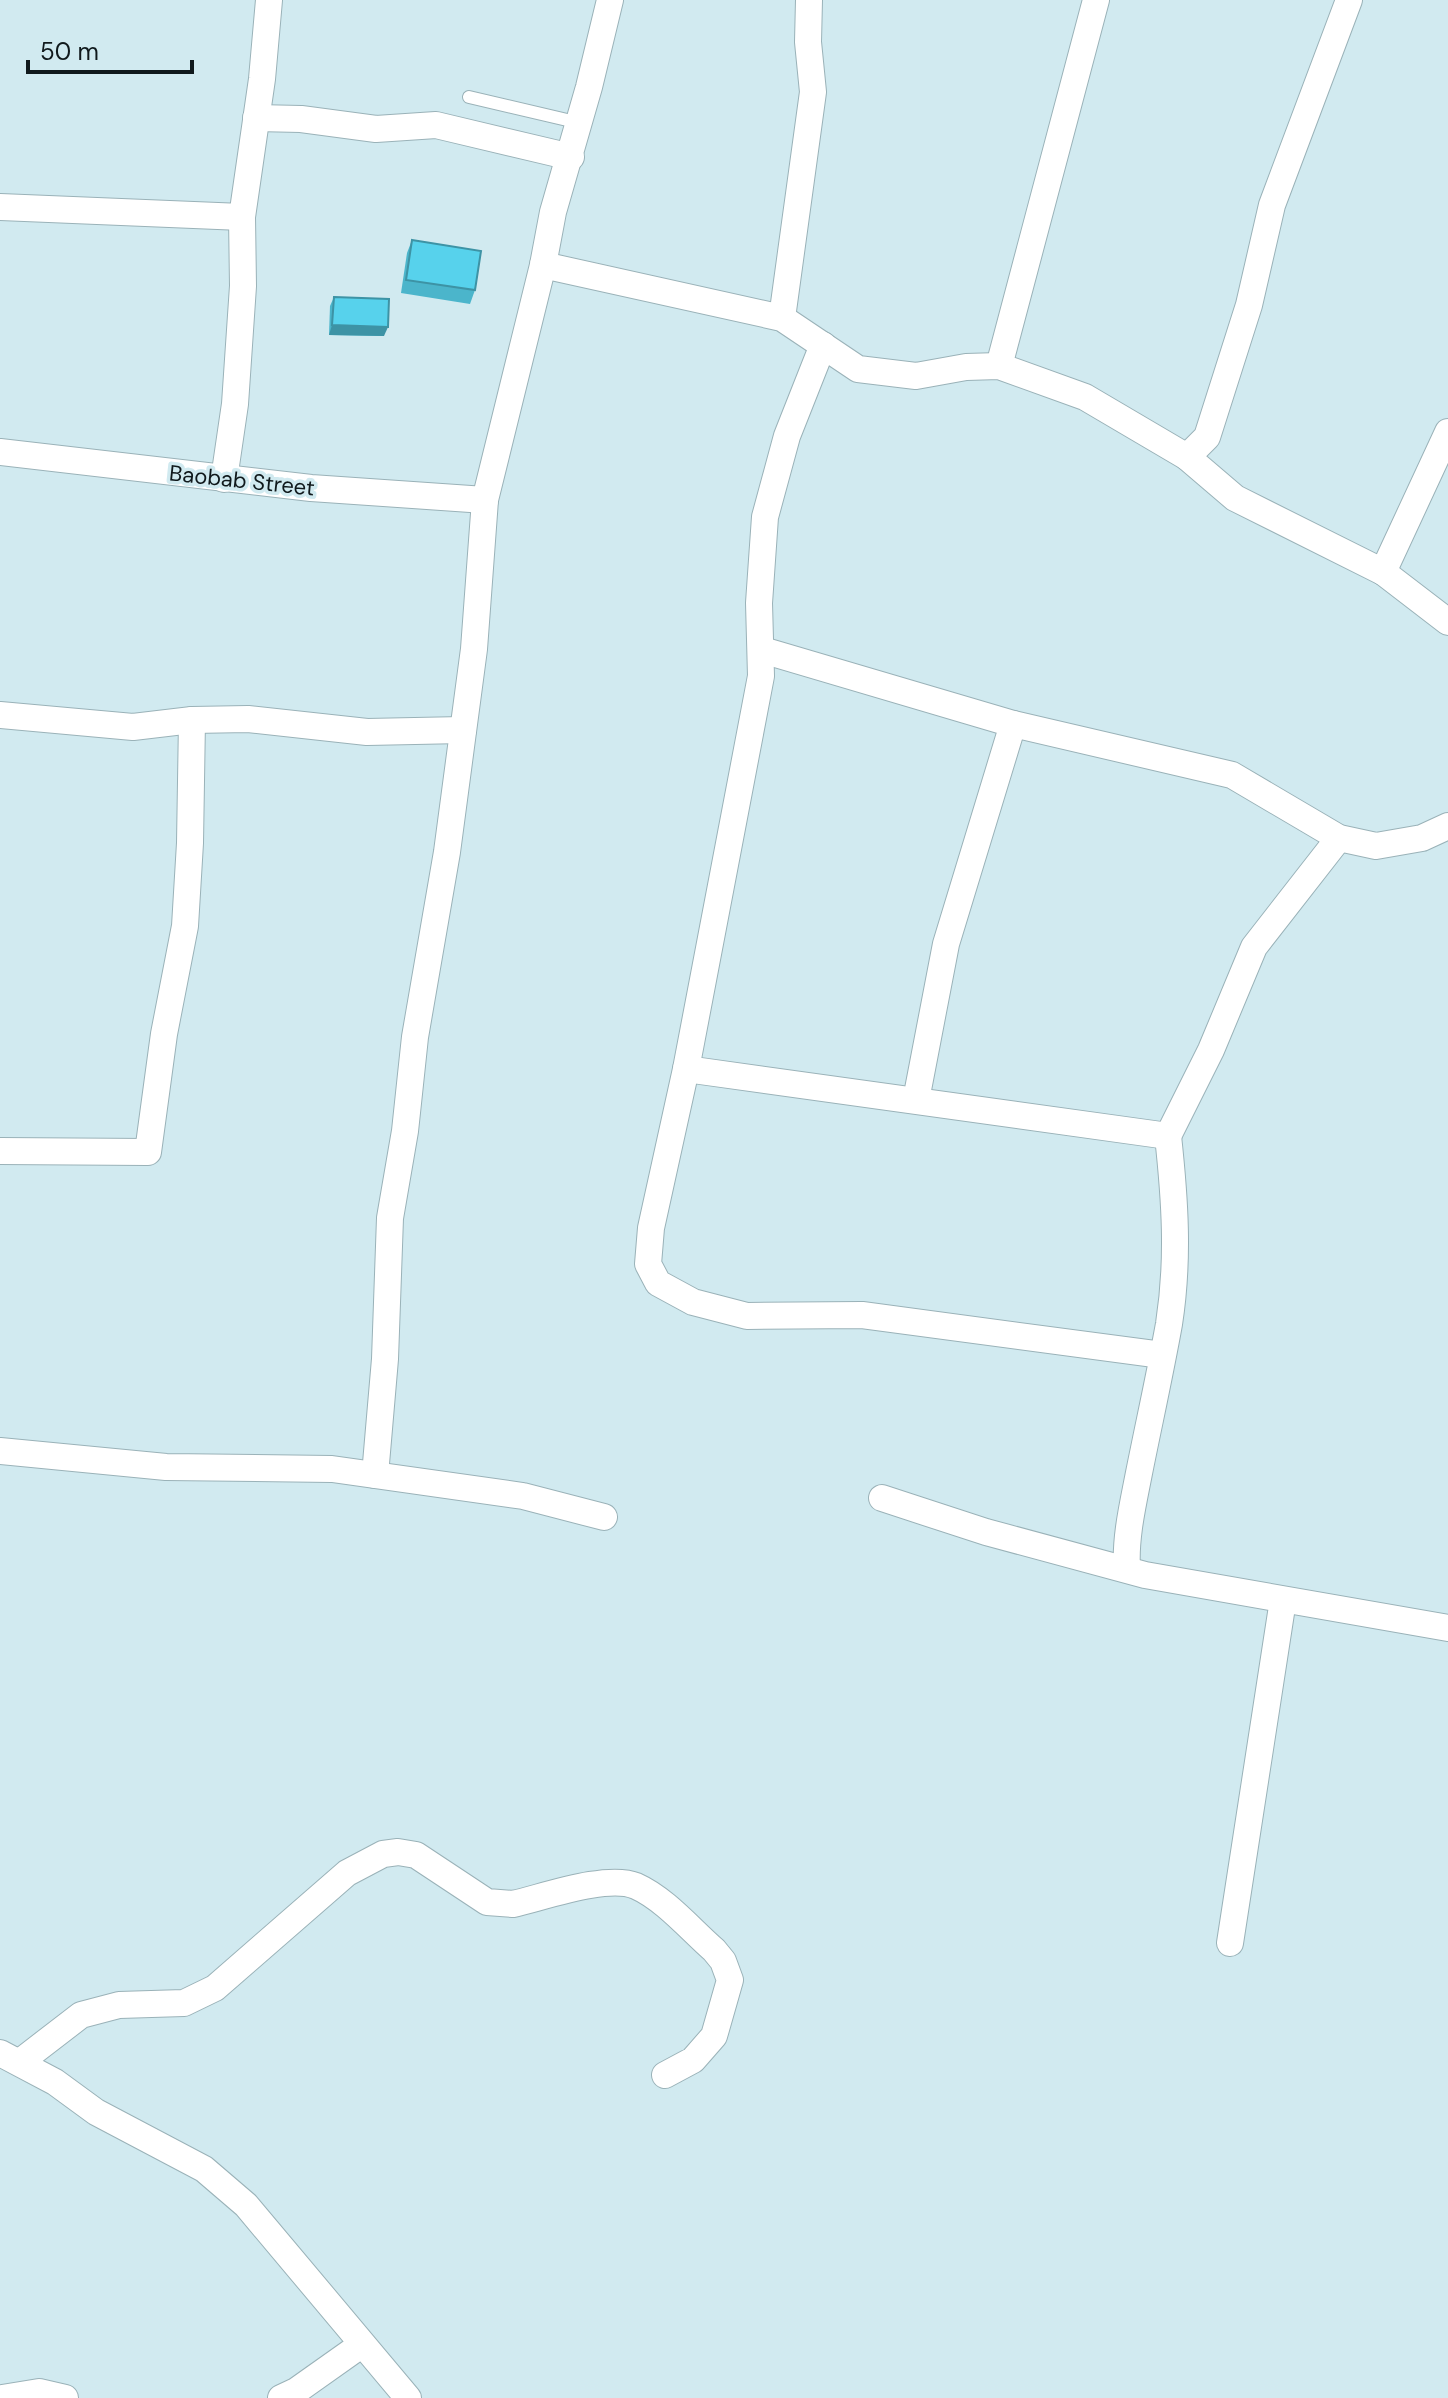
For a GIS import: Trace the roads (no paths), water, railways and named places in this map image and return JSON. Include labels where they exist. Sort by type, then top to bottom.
[{"type":"street","points":[[224,479],[237,374],[243,286],[242,217],[269,0]]},
{"type":"street","points":[[375,1475],[385,1359],[390,1218],[405,1131],[415,1037],[447,852],[474,649],[485,500],[543,265],[553,212],[571,157],[610,0]]},
{"type":"street","points":[[782,318],[813,92],[808,42],[809,0]]},
{"type":"street","points":[[999,366],[1096,0]]},
{"type":"street","points":[[1187,457],[1207,437],[1215,416],[1249,305],[1272,205],[1349,0]]},
{"type":"street","points":[[256,118],[301,119],[376,129],[436,125],[571,157]]},
{"type":"street","points":[[0,207],[242,217]]},
{"type":"street","points":[[543,265],[782,318],[858,369],[916,376],[966,367],[999,366],[1085,397],[1187,457],[1235,498],[1383,572],[1448,622]]},
{"type":"street","points":[[823,345],[787,436],[765,517],[759,603],[761,676],[686,1069],[651,1228],[648,1264],[658,1283],[693,1302],[747,1316],[862,1315],[1162,1355]]},
{"type":"street","points":[[1383,572],[1448,432]]},
{"type":"street","name":"Baobab Street","points":[[0,452],[224,479],[485,500]]},
{"type":"street","points":[[762,650],[1013,724],[1232,775],[1339,838],[1376,846],[1422,838],[1448,826]]},
{"type":"street","points":[[0,715],[133,727],[192,720],[248,719],[367,732],[463,730]]},
{"type":"street","points":[[0,1151],[148,1152],[164,1034],[185,926],[192,720]]},
{"type":"street","points":[[916,1100],[946,944],[1013,724]]},
{"type":"street","points":[[1127,1569],[1126,1553],[1134,1496],[1162,1355],[1176,1259],[1176,1210],[1168,1136],[1211,1050],[1254,947],[1339,838]]},
{"type":"street","points":[[686,1069],[1168,1136]]},
{"type":"street","points":[[0,1451],[166,1467],[332,1469],[523,1496],[604,1517]]},
{"type":"street","points":[[882,1498],[986,1532],[1179,1583],[1448,1628]]},
{"type":"street","points":[[1230,1943],[1283,1600]]},
{"type":"street","points":[[10,2058],[81,2015],[119,2005],[184,2003],[197,1998],[215,1988],[347,1873],[383,1854],[398,1852],[416,1855],[487,1902],[497,1904],[513,1904],[614,1882],[633,1885],[650,1893],[714,1950],[723,1961],[730,1980],[714,2036],[693,2060],[665,2075]]},
{"type":"street","points":[[10,2058],[55,2082],[96,2112],[204,2169],[246,2205],[408,2398]]},
{"type":"street","points":[[281,2398],[296,2391],[361,2345]]},
{"type":"street","points":[[2,2398],[39,2392],[65,2398]]},
{"type":"lane","points":[[469,97],[580,123]]}]
